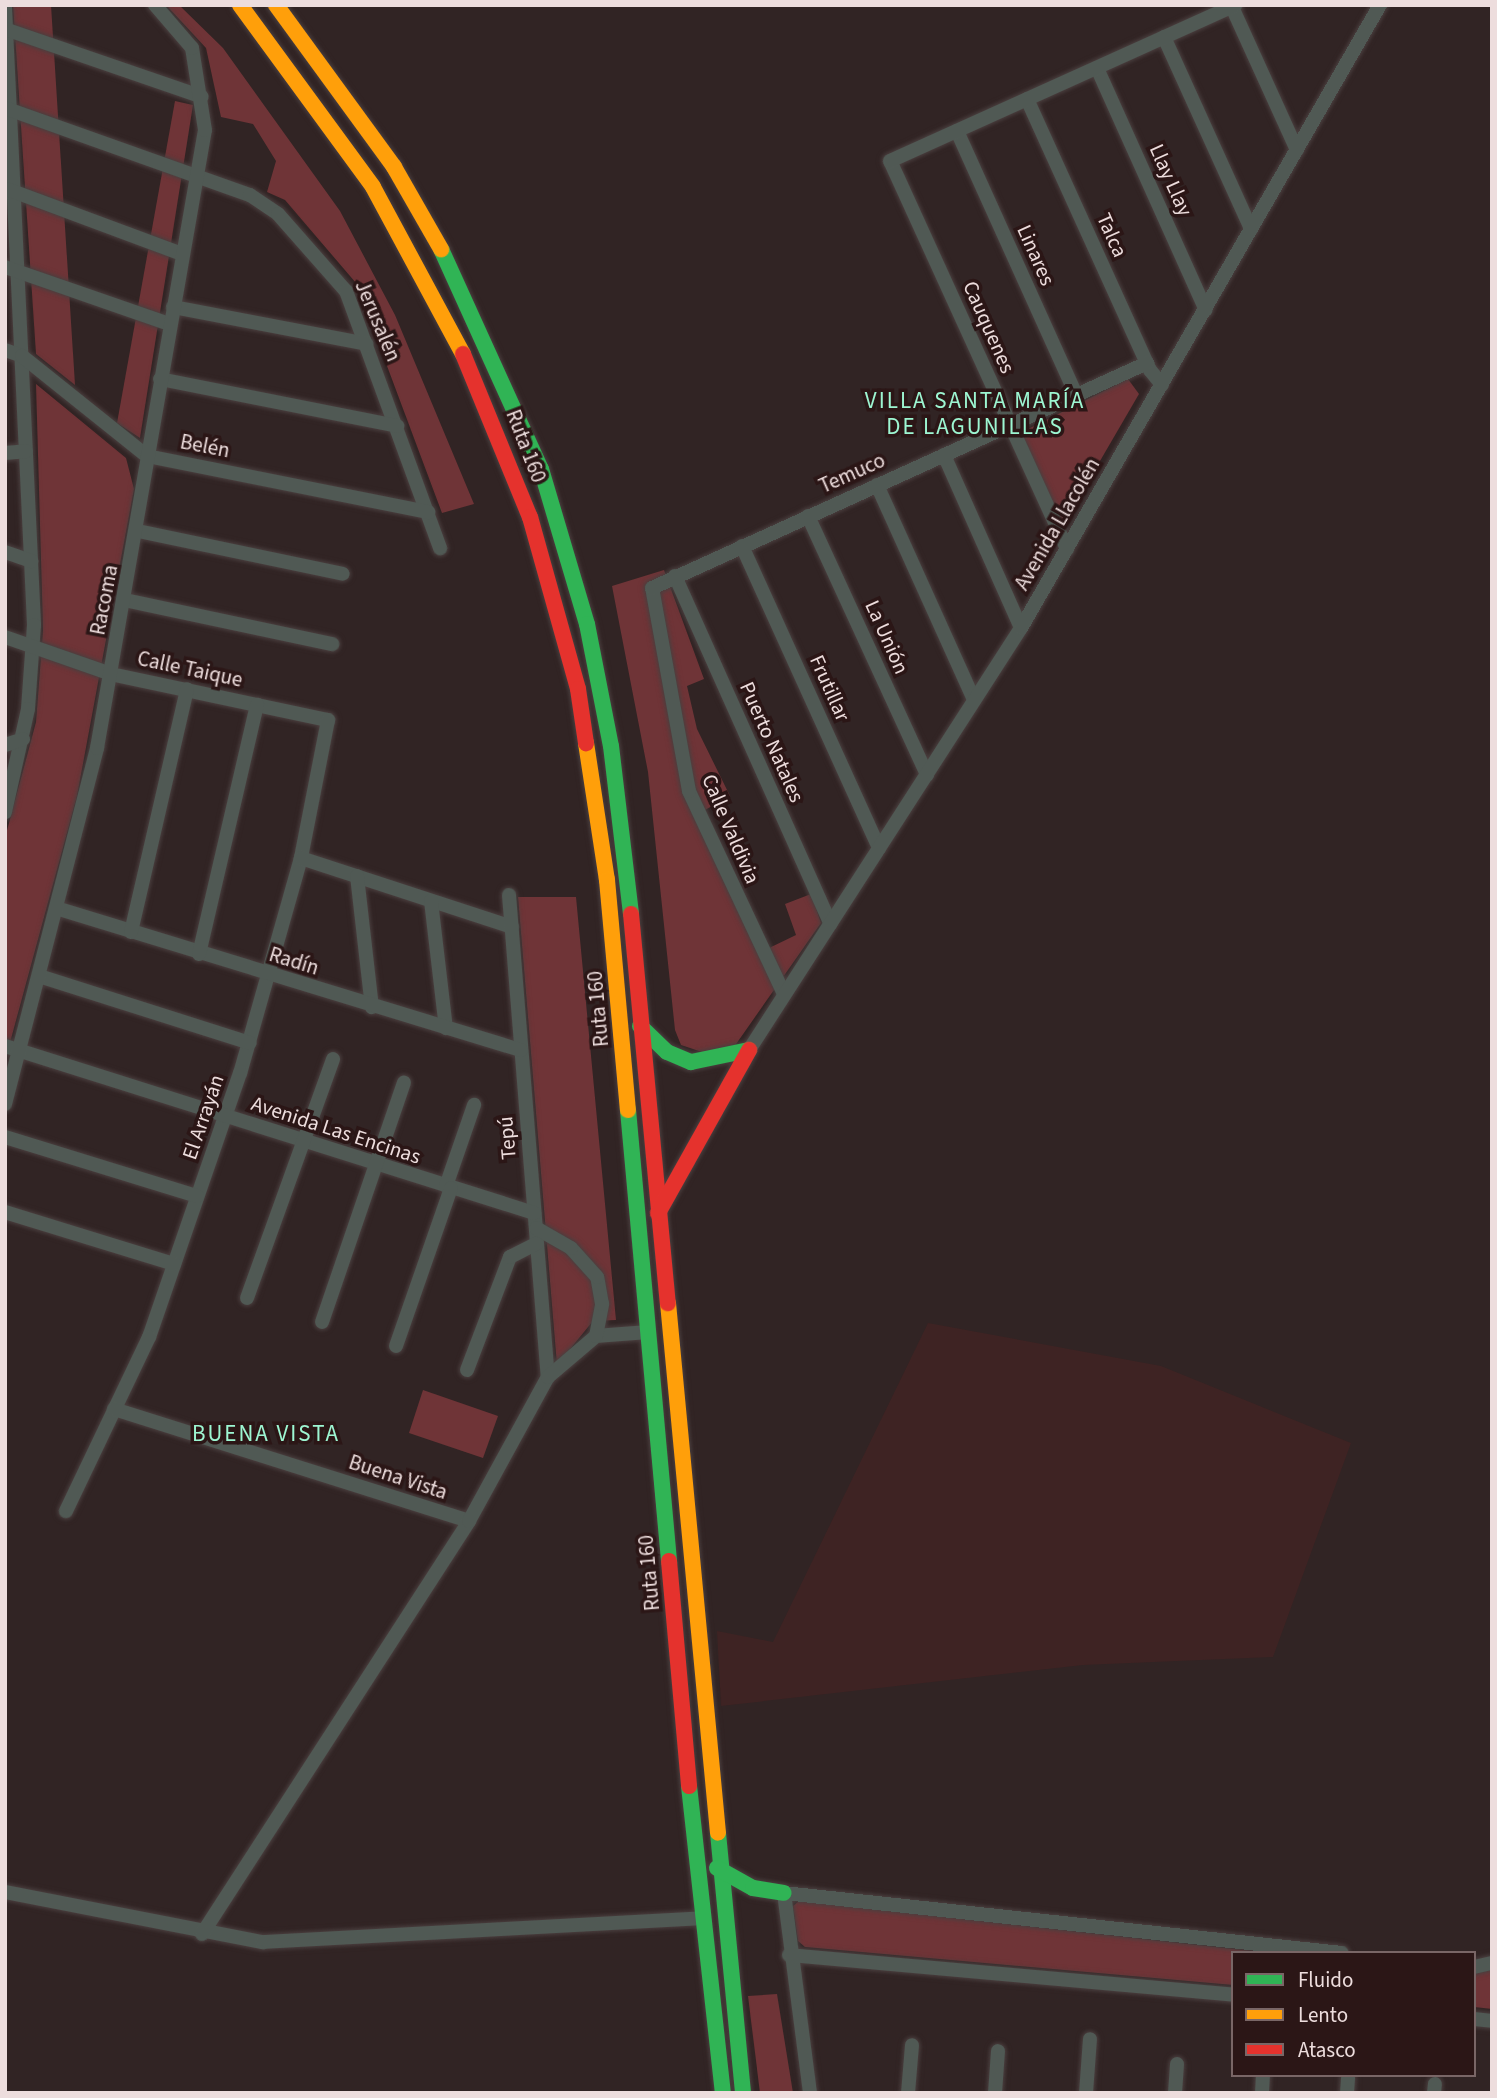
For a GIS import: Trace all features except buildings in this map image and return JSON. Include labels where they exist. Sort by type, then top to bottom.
[{"type":"highway","points":[[234,5],[259,28]]},
{"type":"highway","name":"Ruta 160","points":[[240,5],[352,155],[433,290],[485,399],[552,587],[580,699],[602,832],[701,1918],[723,2093]]},
{"type":"highway","name":"Ruta 160","points":[[276,5],[418,206],[487,338],[541,468],[579,592],[609,733],[640,1026],[717,1868],[743,2093]]},
{"type":"highway","points":[[640,1026],[667,1052],[691,1062],[749,1050]]},
{"type":"highway","points":[[657,1214],[749,1050]]},
{"type":"highway","points":[[717,1868],[753,1888],[784,1893]]},
{"type":"street","name":"Racoma","points":[[5,1104],[12,1048],[39,976],[57,908],[111,674],[138,531],[147,456],[205,130],[202,97],[192,48],[155,5]]},
{"type":"street","name":"Avenida Llacolén","points":[[749,1050],[1020,628],[1380,5]]},
{"type":"street","points":[[957,131],[1233,6],[1297,150]]},
{"type":"street","points":[[5,8],[12,269],[22,356],[33,648],[23,739],[5,812]]},
{"type":"street","points":[[6,29],[202,97]]},
{"type":"street","points":[[1164,37],[1251,229]]},
{"type":"street","name":"Llay Llay","points":[[1097,68],[1206,310]]},
{"type":"street","name":"Talca","points":[[1027,99],[1147,363],[1162,385]]},
{"type":"street","name":"Jerusalén","points":[[8,109],[258,198],[278,214],[346,291],[440,548]]},
{"type":"street","name":"Cauquenes","points":[[957,131],[891,161],[1067,549]]},
{"type":"street","name":"Linares","points":[[957,131],[1076,395]]},
{"type":"street","points":[[10,190],[182,254]]},
{"type":"street","points":[[12,269],[170,324]]},
{"type":"street","points":[[173,307],[367,344]]},
{"type":"street","name":"Belén","points":[[5,350],[22,356],[147,456],[428,512]]},
{"type":"street","name":"Temuco","points":[[652,589],[675,576],[1147,363]]},
{"type":"street","points":[[160,379],[397,426]]},
{"type":"street","points":[[5,453],[26,451]]},
{"type":"street","points":[[944,455],[1020,628]]},
{"type":"street","points":[[877,485],[974,700]]},
{"type":"street","name":"La Unión","points":[[808,516],[927,775]]},
{"type":"street","points":[[138,531],[343,574]]},
{"type":"street","name":"Frutillar","points":[[742,546],[879,848]]},
{"type":"street","points":[[5,552],[31,561]]},
{"type":"street","name":"Puerto Natales","points":[[675,576],[831,924]]},
{"type":"street","name":"Calle Valdivia","points":[[652,589],[689,790],[784,994]]},
{"type":"street","points":[[125,600],[332,644]]},
{"type":"street","name":"Calle Taique","points":[[5,637],[111,674],[328,720]]},
{"type":"street","points":[[131,932],[187,689]]},
{"type":"street","points":[[199,954],[257,705]]},
{"type":"street","name":"El Arrayán","points":[[66,1511],[114,1409],[174,1264],[250,1043],[301,858],[328,720]]},
{"type":"street","points":[[5,745],[23,739]]},
{"type":"street","points":[[301,858],[512,928]]},
{"type":"street","points":[[357,876],[372,1007]]},
{"type":"street","name":"Tepú","points":[[509,895],[548,1377]]},
{"type":"street","points":[[431,901],[446,1028]]},
{"type":"street","name":"Radín","points":[[57,908],[268,976],[521,1050]]},
{"type":"street","points":[[39,976],[250,1043]]},
{"type":"street","name":"Avenida Las Encinas","points":[[12,1048],[449,1187],[536,1228],[571,1248],[597,1278],[602,1304],[596,1336]]},
{"type":"street","points":[[247,1297],[333,1059]]},
{"type":"street","points":[[322,1322],[404,1083]]},
{"type":"street","points":[[396,1346],[474,1105]]},
{"type":"street","points":[[5,1137],[197,1196]]},
{"type":"street","points":[[5,1212],[174,1264]]},
{"type":"street","points":[[467,1370],[510,1257],[536,1228]]},
{"type":"street","points":[[202,1934],[469,1521],[548,1377],[596,1336],[648,1332]]},
{"type":"street","name":"Buena Vista","points":[[114,1409],[469,1521]]},
{"type":"street","points":[[5,1892],[202,1934],[292,1942],[701,1918]]},
{"type":"street","points":[[810,2093],[789,1955],[784,1893],[1311,1951]]},
{"type":"street","points":[[789,1955],[1231,1995]]},
{"type":"street","points":[[1086,2093],[1090,2039]]},
{"type":"street","points":[[908,2093],[912,2045]]},
{"type":"street","points":[[995,2093],[998,2051]]},
{"type":"street","points":[[1175,2093],[1177,2064]]},
{"type":"shaded area","points":[[13,5],[51,5],[75,385],[36,354]]},
{"type":"shaded area","points":[[166,5],[179,5],[223,48],[340,211],[395,315],[474,504],[442,513],[356,283],[285,200],[267,192],[276,161],[253,124],[221,117],[206,48]]},
{"type":"shaded area","points":[[175,101],[193,105],[140,438],[117,423]]},
{"type":"shaded area","points":[[1128,379],[1139,394],[1061,528],[1018,434]]},
{"type":"shaded area","points":[[36,384],[126,458],[134,489],[77,796],[5,1061],[5,838],[36,722],[43,630]]},
{"type":"shaded area","points":[[664,570],[704,679],[687,686],[697,729],[730,796],[705,810],[767,949],[796,935],[785,904],[811,894],[821,923],[734,1047],[705,1053],[681,1045],[675,1030],[648,772],[612,586]]},
{"type":"shaded area","points":[[518,897],[576,897],[616,1320],[593,1321],[557,1365]]},
{"type":"shaded area","points":[[928,1323],[1161,1366],[1351,1443],[1273,1657],[1083,1665],[721,1706],[717,1631],[773,1642]]},
{"type":"shaded area","points":[[423,1390],[498,1416],[483,1458],[409,1433]]},
{"type":"shaded area","points":[[799,1901],[1251,1951],[1231,1951],[1231,1985],[805,1947],[798,1941],[793,1906]]},
{"type":"shaded area","points":[[1492,1970],[1492,2009],[1476,2007],[1476,1973]]},
{"type":"shaded area","points":[[777,1994],[793,2093],[760,2093],[748,1996]]},
{"type":"traffic: fast","points":[[441,249],[541,469],[587,624],[611,746],[631,914]]},
{"type":"traffic: fast","points":[[640,1026],[667,1052],[691,1062],[749,1050]]},
{"type":"traffic: fast","points":[[628,1110],[669,1561]]},
{"type":"traffic: fast","points":[[689,1786],[723,2093]]},
{"type":"traffic: fast","points":[[718,1833],[743,2093]]},
{"type":"traffic: fast","points":[[717,1868],[753,1888],[784,1893]]},
{"type":"traffic: slow","points":[[240,5],[373,187],[463,354]]},
{"type":"traffic: slow","points":[[276,5],[394,167],[441,249]]},
{"type":"traffic: slow","points":[[586,743],[607,880],[628,1110]]},
{"type":"traffic: slow","points":[[668,1303],[718,1833]]},
{"type":"traffic: jam","points":[[463,354],[530,517],[578,689],[586,743]]},
{"type":"traffic: jam","points":[[631,914],[668,1303]]},
{"type":"traffic: jam","points":[[658,1213],[749,1050]]},
{"type":"traffic: jam","points":[[669,1561],[689,1786]]},
{"type":"district","name":"VILLA SANTA MARÍA DE LAGUNILLAS","points":[[975,414]]},
{"type":"district","name":"BUENA VISTA","points":[[266,1434]]}]
